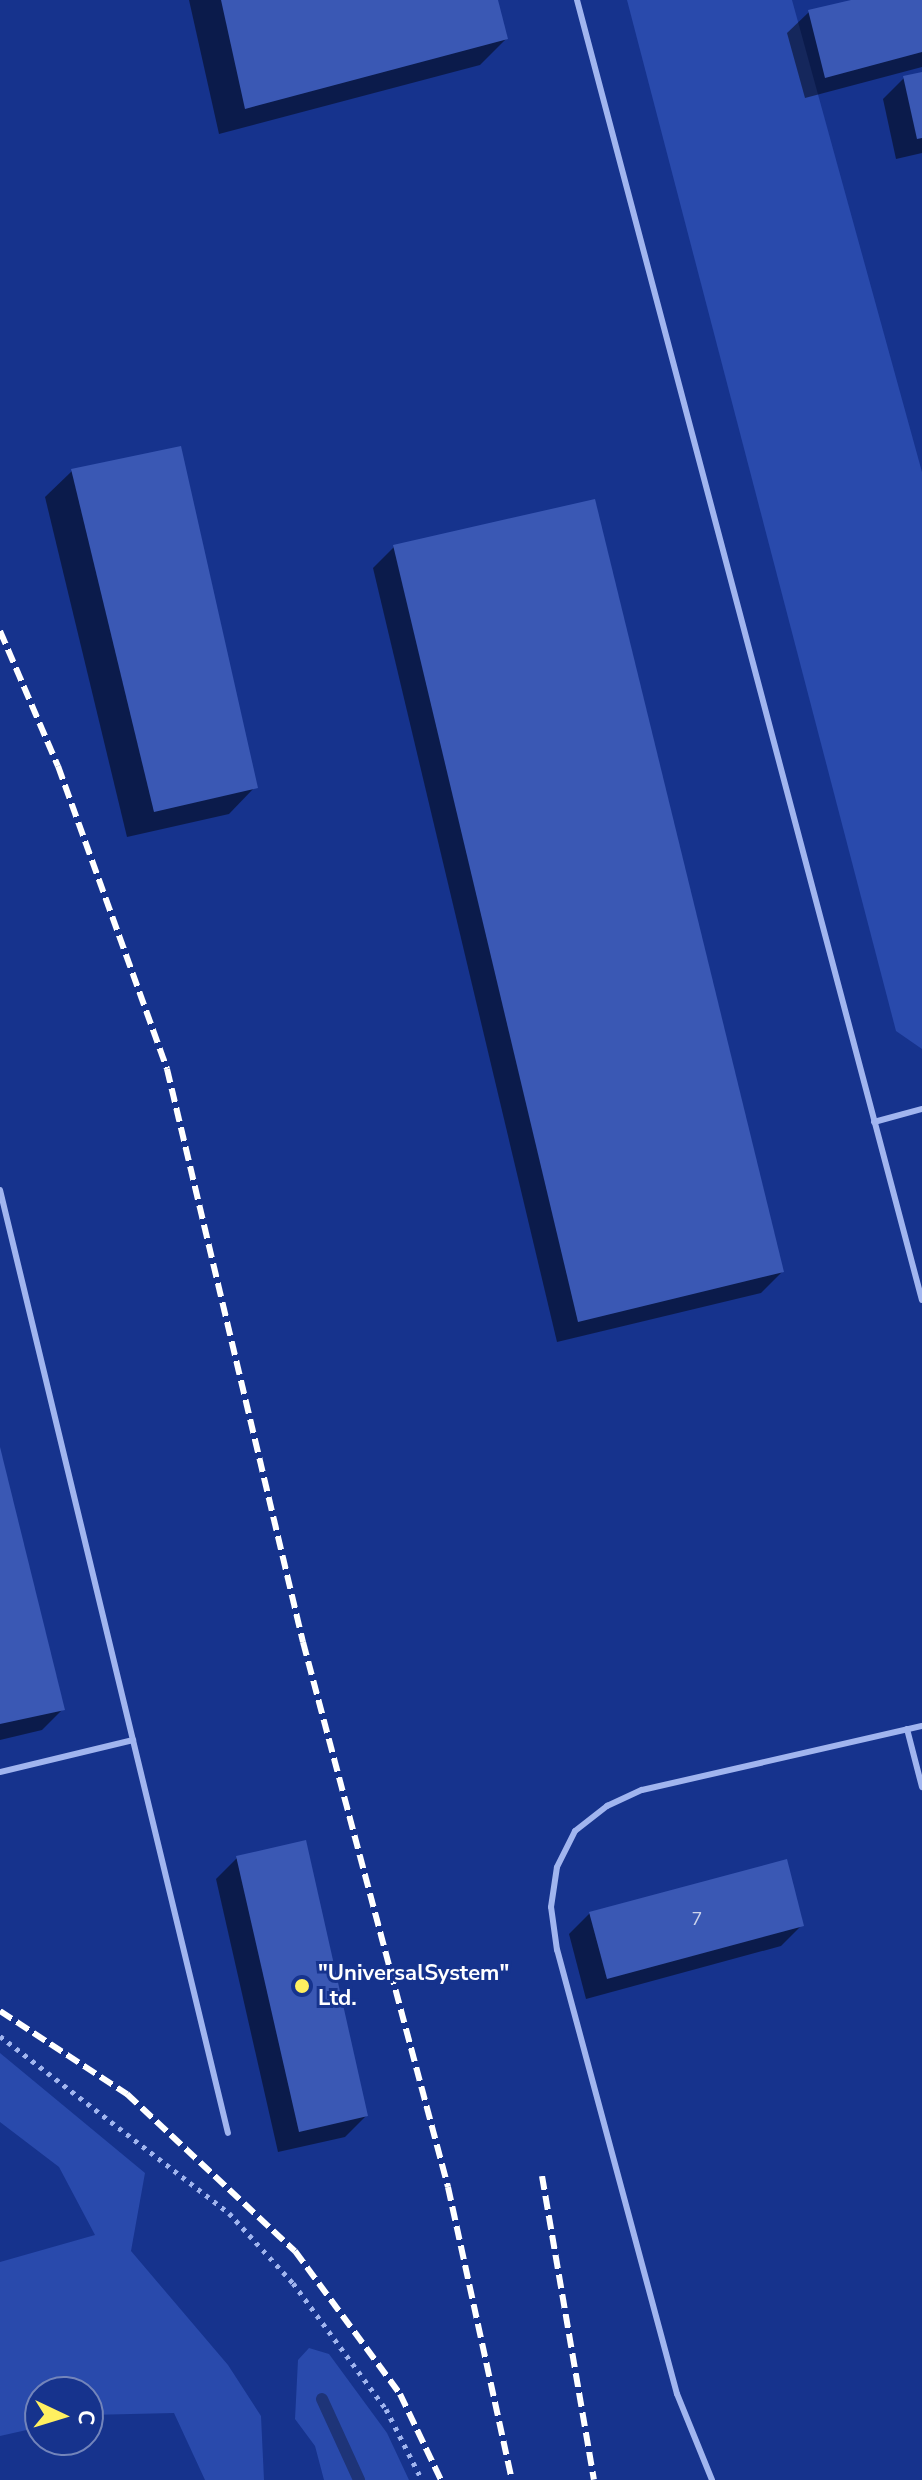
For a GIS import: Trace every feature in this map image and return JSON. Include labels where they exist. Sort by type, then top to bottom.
[{"type":"lane","points":[[577,0],[922,1300]]},
{"type":"lane","points":[[874,1122],[922,1109]]},
{"type":"lane","points":[[0,1190],[228,2133]]},
{"type":"lane","points":[[712,2480],[677,2394],[557,1950],[551,1907],[557,1867],[575,1831],[607,1806],[642,1790],[922,1726]]},
{"type":"lane","points":[[907,1729],[922,1787]]},
{"type":"lane","points":[[0,1772],[133,1740]]},
{"type":"path","points":[[0,2036],[229,2213],[293,2283],[386,2409],[422,2480]]},
{"type":"shaded area","points":[[627,0],[792,0],[922,472],[922,1049],[896,1031]]},
{"type":"shaded area","points":[[0,2053],[145,2173],[131,2251],[228,2365],[261,2416],[264,2480],[205,2480],[174,2413],[104,2415],[104,2376],[24,2376],[24,2431],[0,2436],[0,2262],[95,2235],[59,2167],[0,2122]]},
{"type":"shaded area","points":[[309,2348],[329,2354],[387,2433],[409,2480],[324,2480],[315,2446],[295,2419],[298,2360]]},
{"type":"building","points":[[221,0],[498,0],[508,39],[245,109]]},
{"type":"building","points":[[851,0],[922,0],[922,52],[825,78],[808,10]]},
{"type":"building","points":[[922,72],[922,138],[917,139],[903,76]]},
{"type":"building","points":[[181,446],[258,788],[154,812],[71,469]]},
{"type":"building","points":[[595,499],[784,1272],[578,1322],[393,545]]},
{"type":"building","points":[[0,1447],[65,1710],[0,1724]]},
{"type":"building","name":"\"UniversalSystem\" Ltd.","points":[[306,1840],[368,2116],[299,2132],[236,1856]]},
{"type":"building","points":[[787,1859],[804,1926],[607,1979],[589,1912]]},
{"type":"waterway","points":[[322,2399],[359,2480]]},
{"type":"railway","points":[[0,631],[58,766],[167,1069],[303,1642],[448,2187],[512,2480]]},
{"type":"railway","points":[[0,2011],[127,2094],[295,2251],[400,2394],[441,2480]]},
{"type":"railway","points":[[542,2176],[594,2480]]},
{"type":"place","name":"\"UniversalSystem\" Ltd.","points":[[302,1986]]}]
